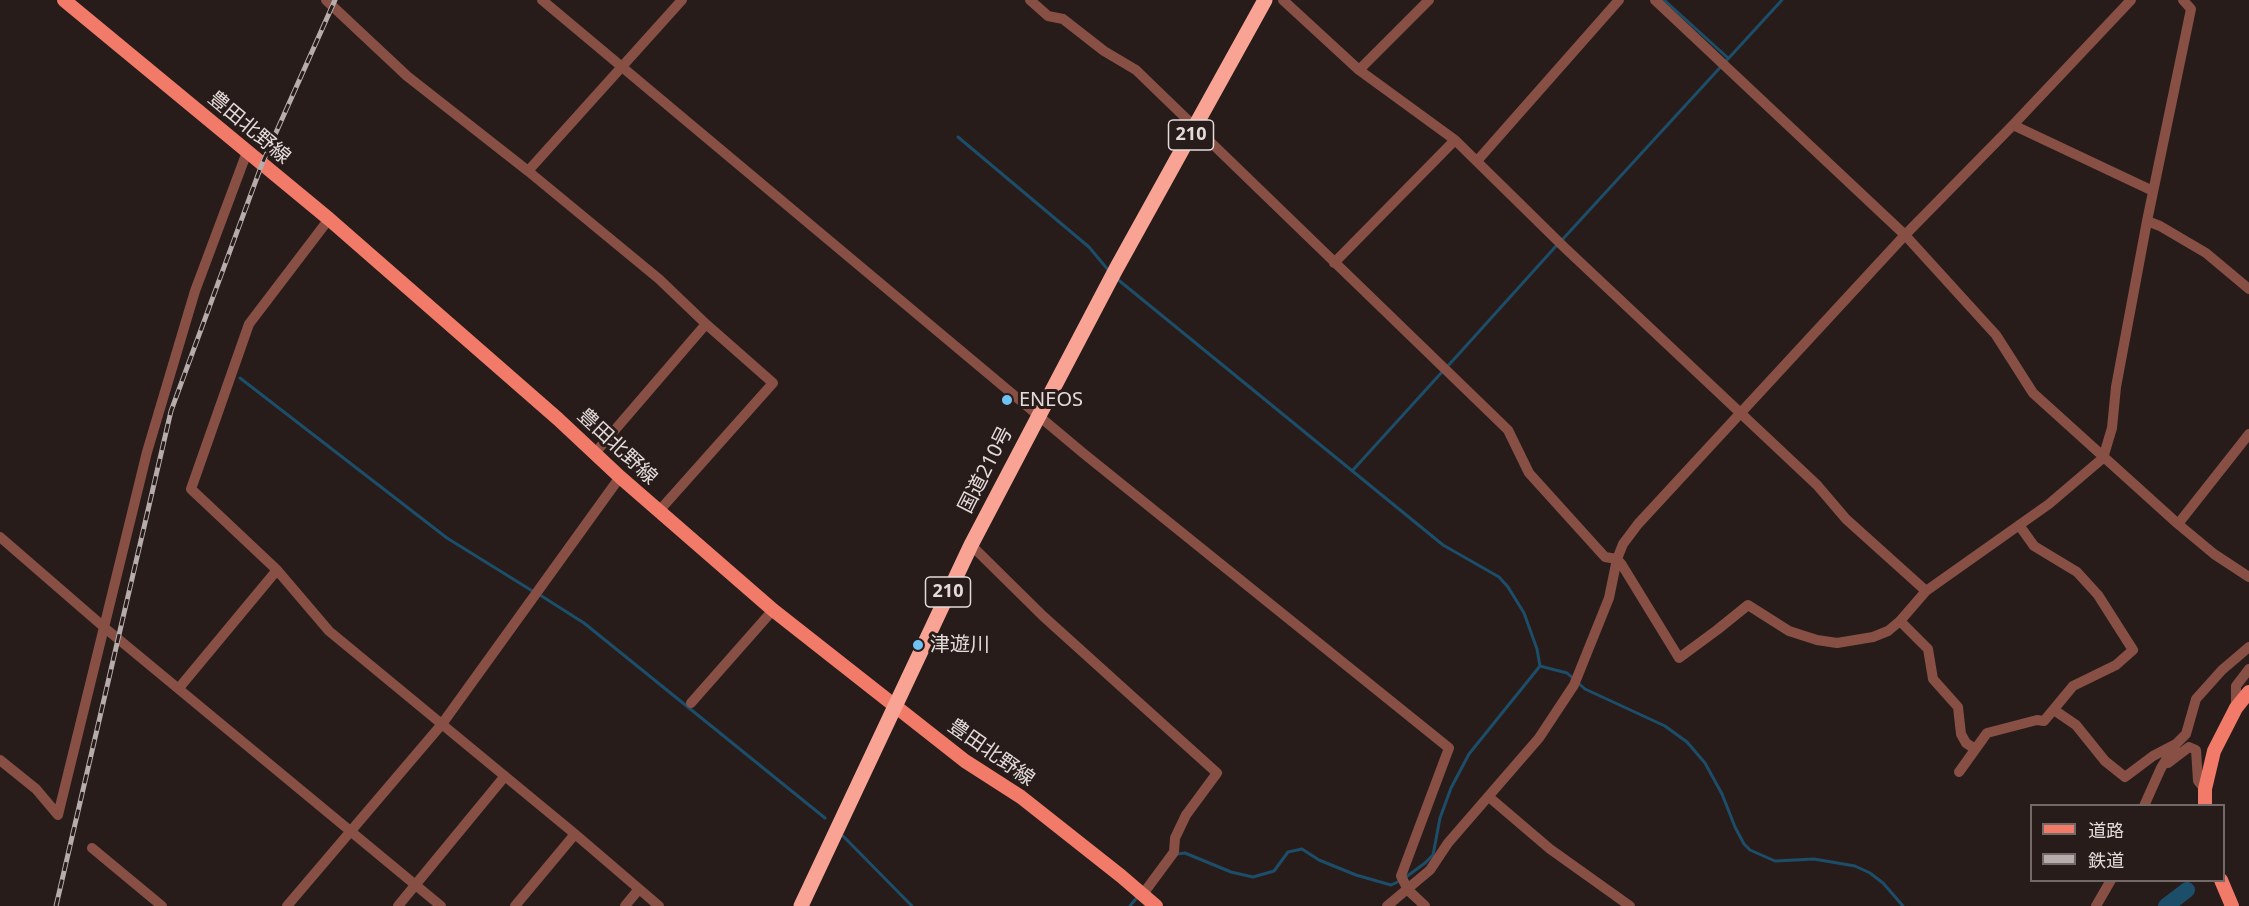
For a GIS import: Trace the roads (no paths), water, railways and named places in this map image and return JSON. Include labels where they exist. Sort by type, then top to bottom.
[{"type":"highway","name":"国道210号","points":[[801,906],[893,706],[971,545],[1107,285],[1265,0]]},
{"type":"main road","name":"豊田北野線","points":[[64,0],[329,219],[773,610],[965,761],[1021,797],[1156,906]]},
{"type":"main road","points":[[2205,804],[2205,789],[2214,751],[2236,708],[2249,692]]},
{"type":"main road","points":[[2223,882],[2232,906]]},
{"type":"street","points":[[326,0],[407,76],[528,171],[659,279],[773,383],[659,511]]},
{"type":"street","points":[[542,0],[1038,415],[1449,748],[1401,876],[1408,890],[1425,906]]},
{"type":"street","points":[[528,171],[682,0]]},
{"type":"street","points":[[1030,0],[1048,16],[1064,19],[1104,51],[1136,70],[1508,430],[1529,473],[1605,557],[1617,559],[1622,564],[1678,657],[1718,630],[1748,604],[1789,631],[1837,643],[1873,637],[1888,631],[1900,621],[1926,591],[2049,504],[2103,458],[2112,428],[2116,387],[2147,221],[2192,9],[2183,0]]},
{"type":"street","points":[[1283,0],[1359,70],[1455,140],[1565,248],[1817,485],[1846,519],[1926,591]]},
{"type":"street","points":[[1359,70],[1429,0]]},
{"type":"street","points":[[1477,161],[1619,0]]},
{"type":"street","points":[[1655,0],[1905,235],[1996,335],[2032,393],[2178,524],[2214,554],[2249,577]]},
{"type":"street","points":[[1387,906],[1430,870],[1448,843],[1539,738],[1574,685],[1609,598],[1617,559],[1623,544],[1638,524],[1905,235],[2131,0]]},
{"type":"street","points":[[2013,125],[2153,191]]},
{"type":"street","points":[[1334,263],[1455,140]]},
{"type":"street","points":[[0,759],[36,789],[58,815],[147,452],[195,291],[247,152]]},
{"type":"street","points":[[329,219],[249,324],[191,489],[277,570],[329,631],[659,906]]},
{"type":"street","points":[[2147,221],[2160,226],[2206,253],[2249,289]]},
{"type":"street","points":[[595,453],[706,324]]},
{"type":"street","points":[[2178,524],[2249,434]]},
{"type":"street","points":[[287,906],[442,724],[620,477]]},
{"type":"street","points":[[1959,772],[1987,733],[2037,720],[2044,721],[2073,686],[2116,665],[2133,650],[2098,595],[2076,572],[2034,546],[2019,525]]},
{"type":"street","points":[[0,537],[105,628],[441,906]]},
{"type":"street","points":[[971,545],[1043,616],[1217,773],[1186,815],[1175,838],[1174,852],[1143,894]]},
{"type":"street","points":[[179,688],[277,570]]},
{"type":"street","points":[[691,703],[773,610]]},
{"type":"street","points":[[1900,621],[1928,649],[1933,679],[1958,707],[1961,734],[1966,743],[1975,749]]},
{"type":"street","points":[[2145,804],[2161,768],[2176,744],[2186,734],[2196,699],[2222,670],[2249,647]]},
{"type":"street","points":[[2236,708],[2236,686],[2249,669]]},
{"type":"street","points":[[2054,710],[2076,725],[2105,761],[2125,777],[2153,756],[2176,744]]},
{"type":"street","points":[[2161,768],[2189,747],[2196,750],[2198,781],[2205,789]]},
{"type":"street","points":[[398,906],[505,776]]},
{"type":"street","points":[[1489,797],[1550,849],[1630,906]]},
{"type":"street","points":[[515,906],[575,834]]},
{"type":"street","points":[[92,848],[162,906]]},
{"type":"street","points":[[2096,906],[2109,882]]},
{"type":"street","points":[[625,906],[639,889]]},
{"type":"waterway","points":[[1664,0],[1728,58]]},
{"type":"waterway","points":[[1562,240],[1782,0]]},
{"type":"waterway","points":[[958,137],[1089,247],[1109,271]]},
{"type":"waterway","points":[[1447,367],[1557,245]]},
{"type":"waterway","points":[[1116,278],[1443,545],[1499,577],[1524,613],[1537,649],[1540,666],[1469,754],[1451,788],[1440,818],[1433,855],[1402,880],[1391,885],[1356,875],[1319,860],[1302,849],[1288,852],[1274,871],[1253,877],[1231,872],[1185,853],[1177,854]]},
{"type":"waterway","points":[[1353,470],[1442,372]]},
{"type":"waterway","points":[[240,378],[447,538],[534,592]]},
{"type":"waterway","points":[[540,595],[584,623],[825,818]]},
{"type":"waterway","points":[[1540,666],[1567,673],[1585,689],[1665,726],[1687,742],[1705,763],[1722,794],[1735,827],[1750,850],[1775,861],[1814,859],[1855,866],[1870,873],[1883,883],[1903,906]]},
{"type":"waterway","points":[[843,836],[912,906]]},
{"type":"waterway","points":[[2166,906],[2187,890]]},
{"type":"waterway","points":[[1130,906],[1139,895]]},
{"type":"railway","points":[[56,906],[171,411],[262,164],[335,0]]},
{"type":"place","name":"ENEOS","points":[[1007,400]]},
{"type":"place","name":"津遊川","points":[[918,645]]}]
